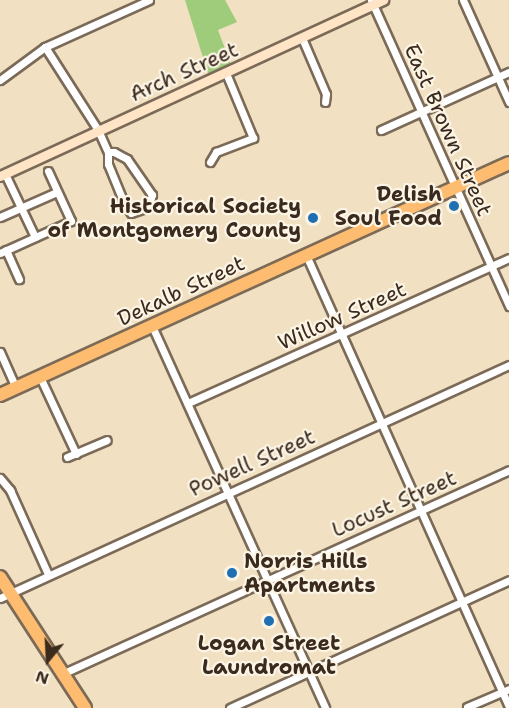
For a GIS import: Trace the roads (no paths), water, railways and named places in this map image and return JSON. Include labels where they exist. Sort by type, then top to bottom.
[{"type":"highway","name":"Dekalb Street","points":[[0,395],[509,163]]},
{"type":"highway","points":[[0,577],[5,595],[64,673],[85,708]]},
{"type":"street","points":[[0,80],[45,47],[149,0]]},
{"type":"street","name":"Arch Street","points":[[2,175],[302,38],[372,2],[383,0]]},
{"type":"street","points":[[463,0],[509,102]]},
{"type":"street","name":"East Brown Street","points":[[372,2],[509,306]]},
{"type":"street","points":[[302,38],[326,94],[325,102]]},
{"type":"street","points":[[45,47],[98,130],[108,152],[108,164],[131,213],[148,207],[152,195],[132,165],[127,159],[114,152],[108,152]]},
{"type":"street","points":[[381,130],[509,72]]},
{"type":"street","points":[[210,162],[216,152],[253,138],[226,73]]},
{"type":"street","points":[[19,279],[3,252],[71,221],[48,171]]},
{"type":"street","points":[[2,175],[35,237]]},
{"type":"street","points":[[0,217],[57,192]]},
{"type":"street","points":[[306,255],[460,603],[506,690],[509,706]]},
{"type":"street","name":"Willow Street","points":[[188,403],[509,258]]},
{"type":"street","points":[[152,326],[325,708]]},
{"type":"street","points":[[0,352],[16,388]]},
{"type":"street","name":"Powell Street","points":[[5,595],[228,491],[509,365]]},
{"type":"street","points":[[40,377],[76,454]]},
{"type":"street","points":[[67,457],[107,440]]},
{"type":"street","name":"Locust Street","points":[[64,673],[509,470]]},
{"type":"street","points":[[0,478],[10,490],[48,574]]},
{"type":"street","points":[[230,708],[509,580]]},
{"type":"street","points":[[467,707],[506,690]]},
{"type":"place","name":"Delish Soul Food","points":[[454,206]]},
{"type":"place","name":"Historical Society of Montgomery County","points":[[313,218]]},
{"type":"place","name":"Norris Hills Apartments","points":[[232,573]]},
{"type":"place","name":"Logan Street Laundromat","points":[[269,621]]}]
